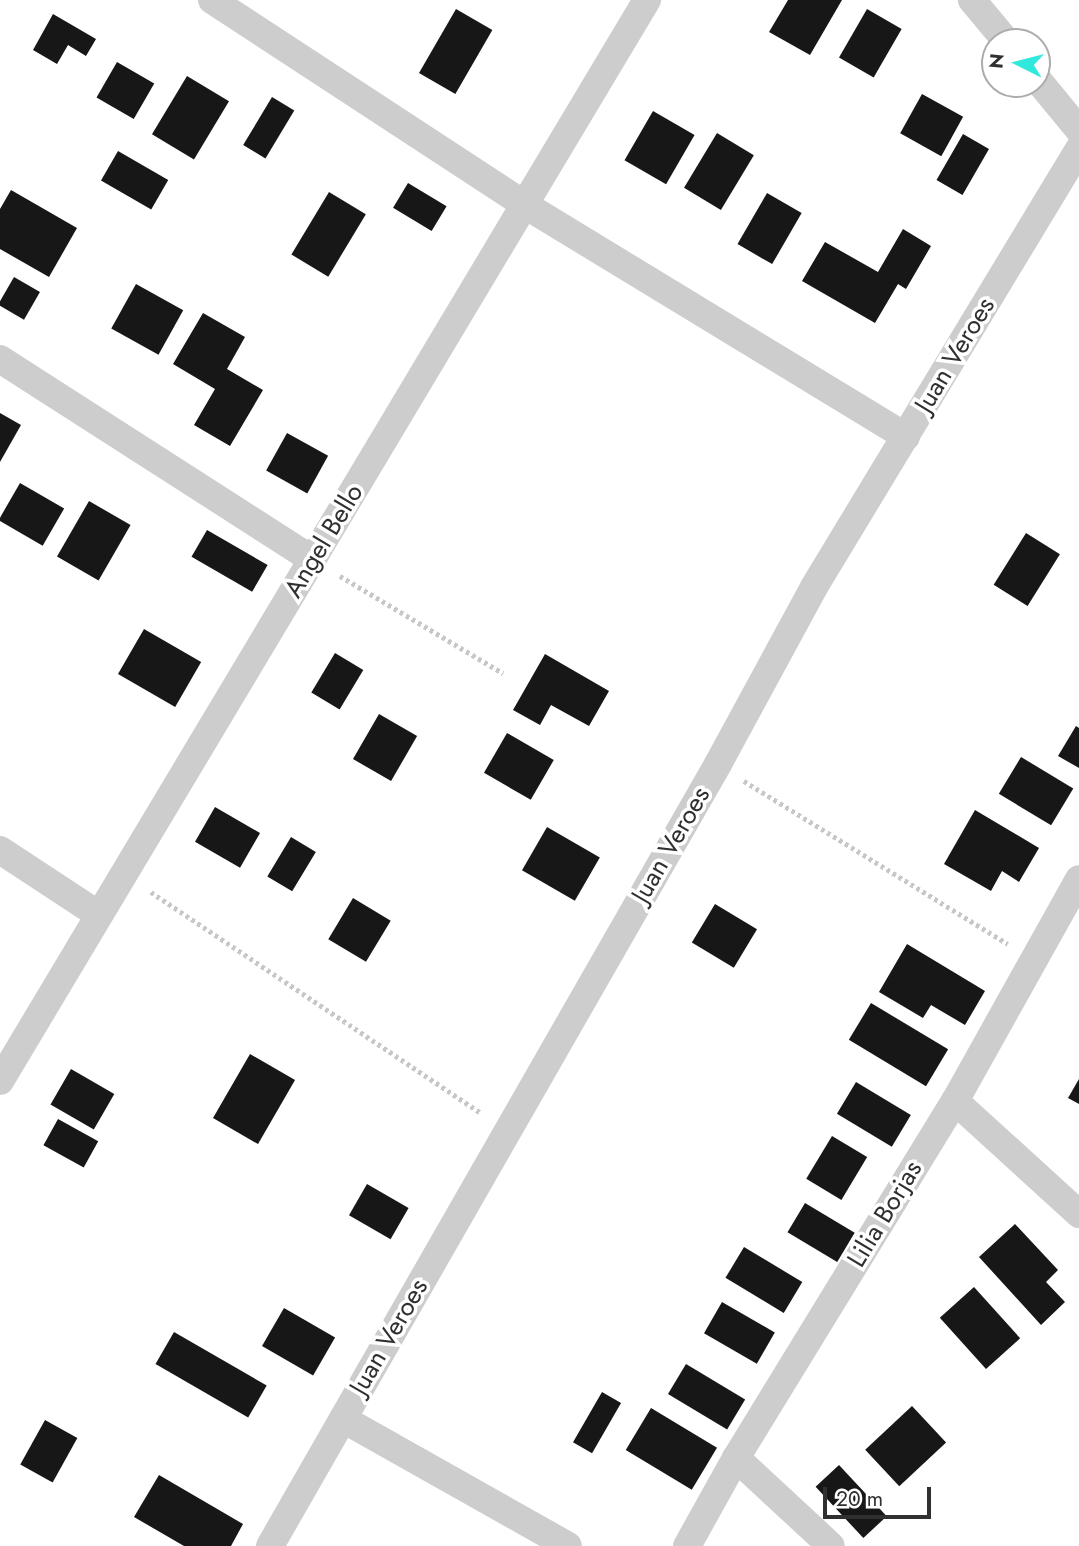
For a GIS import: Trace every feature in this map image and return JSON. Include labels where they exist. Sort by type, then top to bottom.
[{"type":"street","points":[[212,0],[525,205],[906,437]]},
{"type":"street","name":"Angel Bello","points":[[0,1081],[647,0]]},
{"type":"street","points":[[972,0],[995,28]]},
{"type":"street","points":[[1051,96],[1079,130]]},
{"type":"street","name":"Juan Veroes","points":[[270,1546],[718,764],[814,587],[1079,149]]},
{"type":"street","points":[[0,359],[313,560]]},
{"type":"street","points":[[0,850],[99,915]]},
{"type":"street","name":"Lilia Borjas","points":[[687,1546],[736,1458],[955,1101],[1032,958],[1079,879]]},
{"type":"street","points":[[955,1101],[1079,1214]]},
{"type":"street","points":[[343,1419],[568,1546]]},
{"type":"street","points":[[736,1458],[831,1546]]},
{"type":"path","points":[[313,560],[503,673]]},
{"type":"path","points":[[718,764],[1032,958]]},
{"type":"path","points":[[124,874],[507,1131]]},
{"type":"building","points":[[788,0],[842,0],[810,55],[769,32]]},
{"type":"building","points":[[456,9],[492,30],[455,94],[419,73]]},
{"type":"building","points":[[867,9],[902,29],[874,77],[839,57]]},
{"type":"building","points":[[53,14],[96,39],[86,56],[68,45],[57,64],[33,50]]},
{"type":"building","points":[[117,62],[154,84],[134,119],[96,98]]},
{"type":"building","points":[[187,76],[229,101],[194,160],[152,134]]},
{"type":"building","points":[[922,94],[963,117],[941,156],[900,133]]},
{"type":"building","points":[[272,97],[294,110],[265,158],[243,145]]},
{"type":"building","points":[[653,111],[695,135],[666,184],[624,160]]},
{"type":"building","points":[[717,133],[754,155],[721,210],[684,188]]},
{"type":"building","points":[[963,134],[989,149],[962,195],[936,180]]},
{"type":"building","points":[[118,151],[168,180],[151,209],[101,180]]},
{"type":"building","points":[[408,183],[447,206],[432,231],[393,208]]},
{"type":"building","points":[[11,190],[77,228],[49,277],[0,249],[0,209]]},
{"type":"building","points":[[329,192],[366,214],[328,277],[291,255]]},
{"type":"building","points":[[767,193],[802,213],[772,264],[738,244]]},
{"type":"building","points":[[903,229],[931,246],[906,289],[898,284],[875,323],[802,281],[825,242],[878,272]]},
{"type":"building","points":[[14,277],[40,292],[24,320],[0,306]]},
{"type":"building","points":[[136,284],[183,310],[159,355],[111,329]]},
{"type":"building","points":[[203,313],[245,337],[227,369],[263,390],[230,446],[194,425],[215,389],[173,364]]},
{"type":"building","points":[[0,413],[21,425],[0,462]]},
{"type":"building","points":[[287,433],[328,456],[307,493],[266,471]]},
{"type":"building","points":[[20,483],[64,508],[43,546],[0,521]]},
{"type":"building","points":[[89,501],[131,525],[99,580],[57,556]]},
{"type":"building","points":[[207,530],[268,565],[252,592],[192,557]]},
{"type":"building","points":[[1026,533],[1060,554],[1028,606],[994,585]]},
{"type":"building","points":[[144,629],[201,662],[175,707],[118,674]]},
{"type":"building","points":[[335,653],[363,670],[340,709],[311,692]]},
{"type":"building","points":[[545,654],[609,691],[589,726],[551,705],[540,725],[513,710]]},
{"type":"building","points":[[379,714],[417,736],[391,781],[353,759]]},
{"type":"building","points":[[1076,726],[1079,728],[1079,768],[1058,756]]},
{"type":"building","points":[[507,733],[554,760],[531,800],[484,773]]},
{"type":"building","points":[[1021,757],[1073,788],[1051,825],[999,794]]},
{"type":"building","points":[[215,807],[260,833],[240,868],[195,842]]},
{"type":"building","points":[[975,810],[1039,848],[1019,882],[1002,871],[991,891],[944,864]]},
{"type":"building","points":[[547,827],[600,857],[575,901],[522,870]]},
{"type":"building","points":[[291,837],[316,852],[292,891],[267,876]]},
{"type":"building","points":[[353,898],[391,921],[366,962],[328,939]]},
{"type":"building","points":[[715,904],[757,929],[734,968],[692,943]]},
{"type":"building","points":[[907,944],[985,991],[965,1025],[931,1005],[923,1018],[879,992]]},
{"type":"building","points":[[871,1003],[948,1049],[926,1086],[849,1040]]},
{"type":"building","points":[[250,1054],[295,1080],[258,1144],[213,1118]]},
{"type":"building","points":[[71,1069],[114,1094],[94,1130],[50,1105]]},
{"type":"building","points":[[1079,1079],[1079,1104],[1068,1098]]},
{"type":"building","points":[[856,1082],[911,1115],[892,1147],[837,1114]]},
{"type":"building","points":[[58,1119],[98,1141],[84,1168],[43,1145]]},
{"type":"building","points":[[832,1136],[867,1157],[841,1200],[806,1179]]},
{"type":"building","points":[[367,1184],[409,1208],[391,1239],[349,1215]]},
{"type":"building","points":[[805,1203],[855,1233],[837,1262],[787,1232]]},
{"type":"building","points":[[1015,1224],[1058,1270],[1046,1282],[1065,1302],[1041,1325],[979,1257]]},
{"type":"building","points":[[744,1247],[802,1282],[784,1313],[725,1278]]},
{"type":"building","points":[[974,1287],[1020,1338],[986,1369],[940,1318]]},
{"type":"building","points":[[722,1302],[775,1332],[757,1364],[704,1333]]},
{"type":"building","points":[[284,1308],[335,1338],[313,1376],[262,1346]]},
{"type":"building","points":[[174,1332],[267,1386],[248,1418],[156,1364]]},
{"type":"building","points":[[686,1364],[745,1400],[727,1430],[668,1394]]},
{"type":"building","points":[[602,1392],[621,1403],[592,1453],[573,1442]]},
{"type":"building","points":[[912,1406],[946,1443],[899,1486],[865,1450]]},
{"type":"building","points":[[651,1408],[717,1448],[692,1490],[626,1450]]},
{"type":"building","points":[[45,1420],[77,1438],[53,1483],[20,1465]]},
{"type":"building","points":[[839,1465],[887,1516],[863,1538],[816,1487]]},
{"type":"building","points":[[159,1475],[243,1524],[231,1546],[184,1546],[134,1517]]}]
